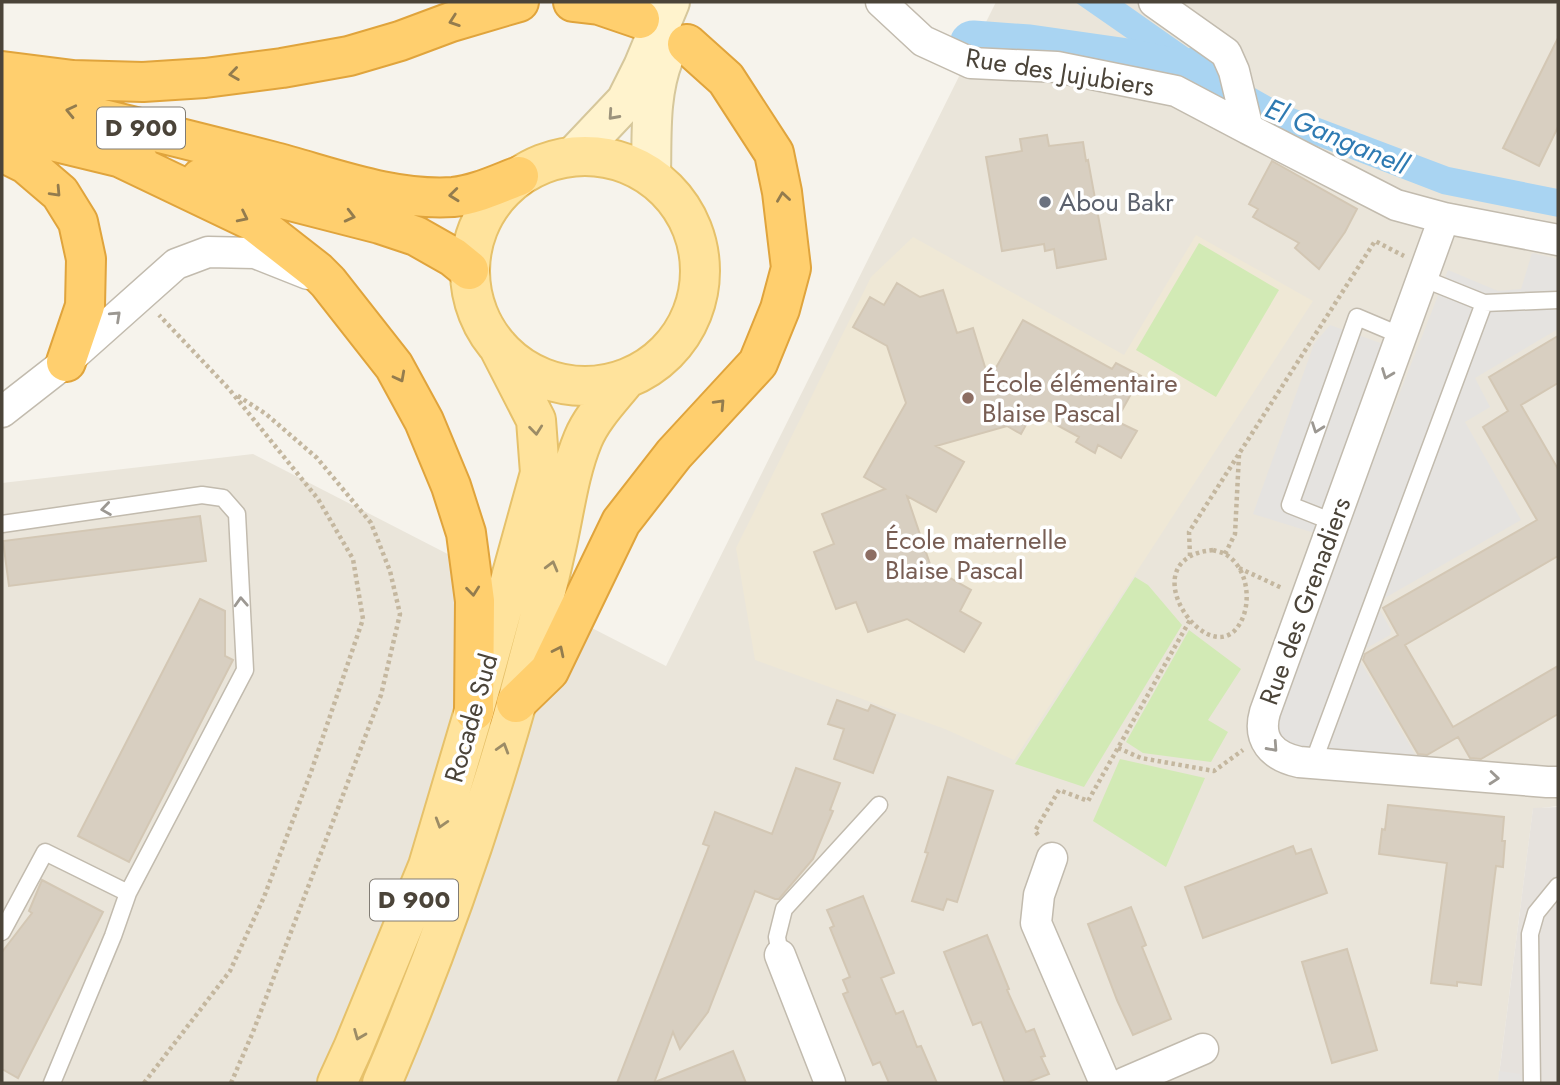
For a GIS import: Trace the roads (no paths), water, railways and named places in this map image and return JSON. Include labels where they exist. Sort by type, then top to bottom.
[{"type":"highway","points":[[2,71],[74,80],[143,82],[205,78],[282,68],[349,56],[519,2]]},
{"type":"highway","points":[[573,2],[655,10]]},
{"type":"highway","points":[[516,703],[549,671],[621,522],[674,454],[758,363],[780,309],[791,268],[782,192],[774,153],[726,79],[687,44]]},
{"type":"highway","name":"D 900","points":[[2,95],[150,130],[282,181],[380,224],[416,236],[453,257],[469,270]]},
{"type":"highway","name":"D 900","points":[[2,129],[115,155],[282,181],[366,187],[412,196],[454,197],[519,176]]},
{"type":"highway","points":[[2,152],[26,164],[60,193],[78,222],[86,259],[85,306],[66,362]]},
{"type":"highway","points":[[115,155],[253,221],[328,282],[394,366],[424,421],[466,533],[475,600],[474,711]]},
{"type":"main road","points":[[574,156],[626,101],[650,71],[687,2]]},
{"type":"main road","points":[[651,176],[650,71],[655,10]]},
{"type":"main road","points":[[574,156],[601,156],[627,163],[651,176],[666,188],[678,203],[696,237],[701,275],[693,313],[684,331],[659,360],[643,371],[609,384],[574,386],[557,383],[524,369],[498,346],[482,323],[473,297],[469,270],[472,248],[478,227],[488,208],[502,190],[519,176],[545,162],[574,156]]},
{"type":"main road","name":"Rocade Sud","points":[[337,1083],[428,866],[540,473],[536,420],[498,346]]},
{"type":"main road","name":"Rocade Sud","points":[[382,1083],[426,975],[475,839],[516,703],[555,554],[574,462],[592,421],[626,379]]},
{"type":"street","name":"Rue des Jujubiers","points":[[881,2],[923,41],[971,63],[1057,67],[1176,92],[1246,124],[1396,205],[1444,218],[1558,238]]},
{"type":"street","points":[[1154,2],[1226,53],[1234,71],[1246,124]]},
{"type":"street","name":"Rue des Grenadiers","points":[[1444,218],[1261,724],[1269,746],[1289,760],[1558,782]]},
{"type":"street","points":[[2,412],[66,362],[176,264],[208,252],[256,253],[328,282]]},
{"type":"street","points":[[1052,858],[1038,895],[1035,923],[1105,1083]]},
{"type":"street","points":[[780,955],[830,1083]]},
{"type":"street","points":[[1125,1083],[1203,1049]]},
{"type":"lane","points":[[1424,273],[1484,303],[1558,300]]},
{"type":"lane","points":[[1313,763],[1484,303]]},
{"type":"lane","points":[[1333,522],[1290,505],[1357,317],[1402,336]]},
{"type":"lane","points":[[2,524],[202,495],[223,498],[237,514],[245,670],[128,893],[52,1083]]},
{"type":"lane","points":[[780,955],[777,937],[784,909],[879,805]]},
{"type":"lane","points":[[2,932],[45,852],[128,893]]},
{"type":"lane","points":[[1532,1083],[1530,934],[1536,913],[1558,886]]},
{"type":"water","name":"El Ganganell","points":[[1075,2],[1123,2],[1207,61],[1285,105],[1449,167],[1558,189],[1558,217],[1442,194],[1273,129],[1193,84]]},
{"type":"waterway","points":[[973,44],[1029,48],[1127,62],[1180,73],[1201,70]]},
{"type":"place","name":"Abou Bakr","points":[[1045,202]]},
{"type":"place","name":"École élémentaire Blaise Pascal","points":[[968,398]]},
{"type":"place","name":"École maternelle Blaise Pascal","points":[[871,555]]}]
